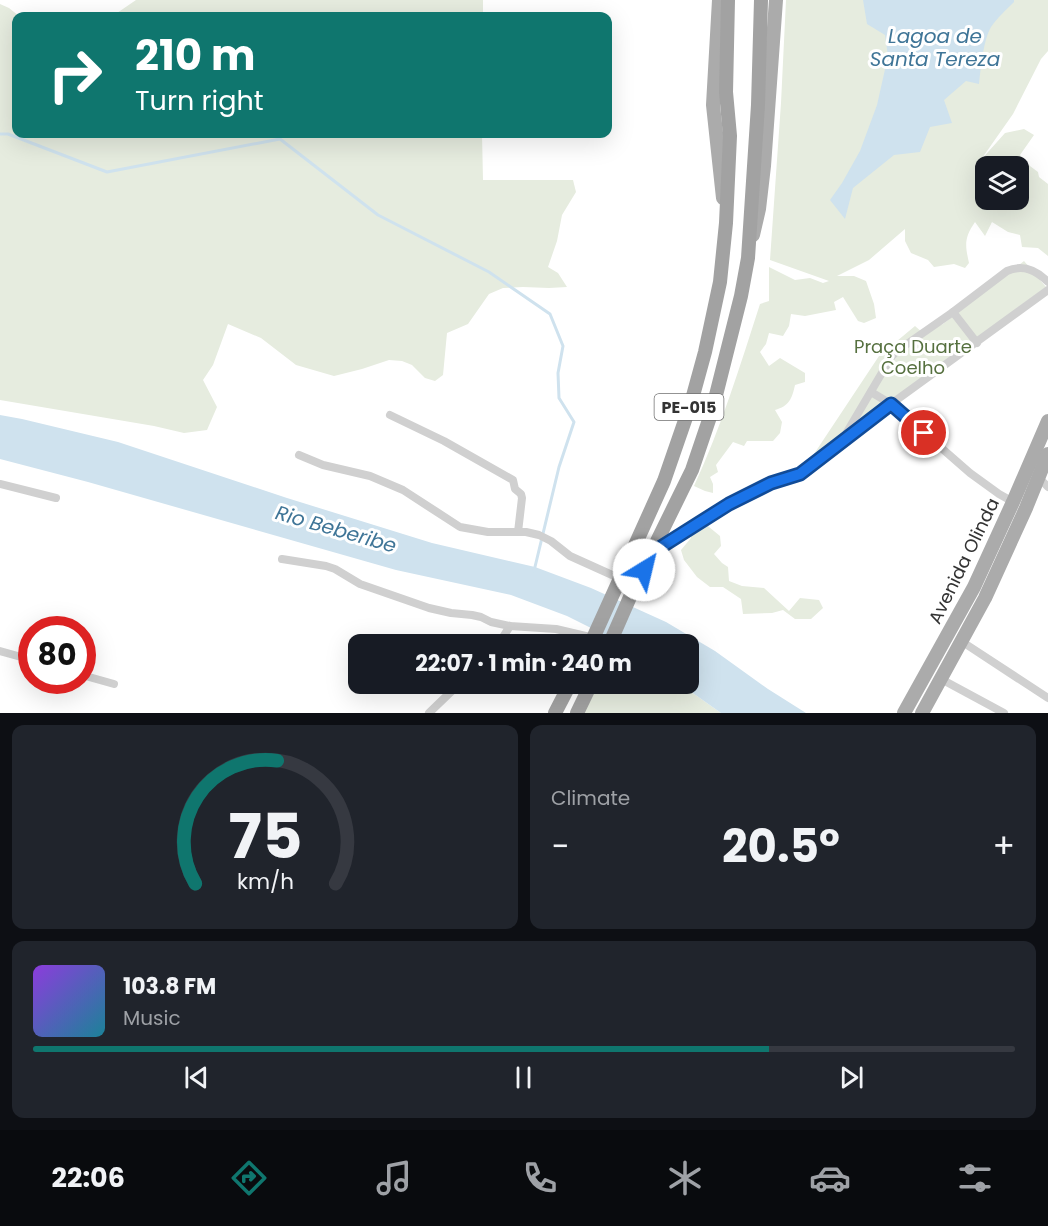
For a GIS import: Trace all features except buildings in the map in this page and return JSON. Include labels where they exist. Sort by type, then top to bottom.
[{"type":"highway","name":"PE-015","points":[[596,634],[664,481],[691,403],[720,282],[726,223],[730,136],[726,92],[728,0]]},
{"type":"highway","name":"PE-015","points":[[614,634],[692,470],[712,411],[741,296],[748,258],[758,105],[761,0]]},
{"type":"highway","points":[[555,713],[565,694]]},
{"type":"highway","points":[[577,713],[586,694]]},
{"type":"main road","points":[[718,0],[713,105],[726,223]]},
{"type":"main road","points":[[748,258],[759,209],[764,166],[776,0]]},
{"type":"main road","name":"Avenida Olinda","points":[[923,712],[985,598],[1048,421]]},
{"type":"main road","name":"Avenida Olinda","points":[[904,713],[1020,505],[1043,482],[1048,454]]},
{"type":"street","points":[[841,443],[892,356],[1015,267],[1041,274],[1048,282]]},
{"type":"street","points":[[653,552],[737,500],[771,483],[800,474],[891,404],[1048,290]]},
{"type":"street","points":[[953,312],[976,343]]},
{"type":"street","points":[[871,392],[891,404],[970,473],[999,494],[1020,505]]},
{"type":"street","points":[[390,416],[444,441],[513,480],[515,489],[522,498],[518,532]]},
{"type":"street","points":[[299,455],[323,465],[370,476],[403,490],[460,527],[488,532],[526,532],[543,538],[570,556],[620,581]]},
{"type":"street","points":[[0,485],[56,498]]},
{"type":"street","points":[[282,559],[326,566],[360,584],[450,614],[472,615],[510,626],[556,628],[577,634]]},
{"type":"street","points":[[505,634],[510,626]]},
{"type":"street","points":[[962,641],[1048,698]]},
{"type":"street","points":[[0,651],[18,656]]},
{"type":"street","points":[[96,679],[114,684]]},
{"type":"street","points":[[941,679],[1004,713]]},
{"type":"street","points":[[429,713],[449,694]]},
{"type":"green space","points":[[136,0],[483,0],[483,12],[118,12]]},
{"type":"green space","points":[[786,0],[1048,0],[1048,51],[1041,59],[1013,114],[984,156],[975,156],[975,210],[1029,210],[1029,165],[1048,184],[1048,256],[1038,248],[1022,247],[1020,235],[1008,232],[992,222],[985,236],[975,222],[967,237],[969,263],[965,268],[954,264],[934,267],[928,260],[911,253],[905,241],[905,229],[869,260],[837,276],[854,276],[866,281],[876,318],[864,323],[858,321],[843,297],[834,302],[836,310],[805,316],[791,314],[789,326],[783,336],[769,333],[766,344],[760,352],[769,366],[780,358],[805,373],[805,382],[795,385],[789,401],[775,410],[782,422],[780,433],[773,441],[747,441],[744,446],[733,442],[716,465],[718,472],[710,477],[713,493],[705,491],[694,486],[721,419],[760,304],[769,301],[769,267],[795,280],[810,278],[823,283],[829,281],[770,260]]},
{"type":"green space","points":[[0,4],[14,12],[12,12],[12,138],[482,138],[483,180],[573,180],[576,192],[562,215],[557,241],[548,267],[558,273],[567,287],[503,288],[489,294],[468,324],[447,333],[443,375],[435,381],[425,378],[412,365],[389,360],[334,376],[296,365],[261,338],[228,324],[213,365],[203,380],[217,407],[207,430],[184,433],[0,400]]},
{"type":"green space","points":[[1024,129],[1034,135],[1020,155],[984,156],[1005,133]]},
{"type":"green space","name":"Praça Duarte Coelho","points":[[1024,261],[1046,287],[812,457],[879,356],[915,326],[923,333],[943,324]]},
{"type":"green space","points":[[703,522],[720,536],[721,546],[714,554],[728,567],[729,581],[742,586],[764,588],[789,611],[800,598],[819,600],[823,608],[811,619],[795,619],[783,610],[772,613],[743,614],[741,599],[723,587],[710,587],[697,577],[684,560],[681,550],[691,538],[689,532]]},
{"type":"green space","points":[[590,694],[694,694],[721,713],[581,713]]},
{"type":"water","name":"Lagoa de Santa Tereza","points":[[863,0],[1014,0],[1014,2],[996,20],[988,33],[979,84],[966,81],[944,100],[952,123],[930,127],[920,152],[894,155],[853,188],[845,219],[830,200],[860,151],[877,105],[888,56],[885,35],[867,24]]},
{"type":"water","name":"Rio Beberibe","points":[[0,415],[118,442],[432,543],[535,567],[591,588],[666,622],[686,634],[603,634],[567,616],[511,595],[396,570],[0,459]]},
{"type":"water","name":"Rio Beberibe","points":[[699,642],[806,713],[721,713],[694,694],[699,694]]},
{"type":"waterway","points":[[0,134],[12,136]]},
{"type":"waterway","points":[[18,138],[107,172],[280,139],[378,215],[489,272],[550,314],[563,346],[558,373],[559,398],[574,422],[559,467],[534,571]]},
{"type":"route","points":[[644,570],[653,552],[753,491],[800,474],[891,404],[924,433]]}]
